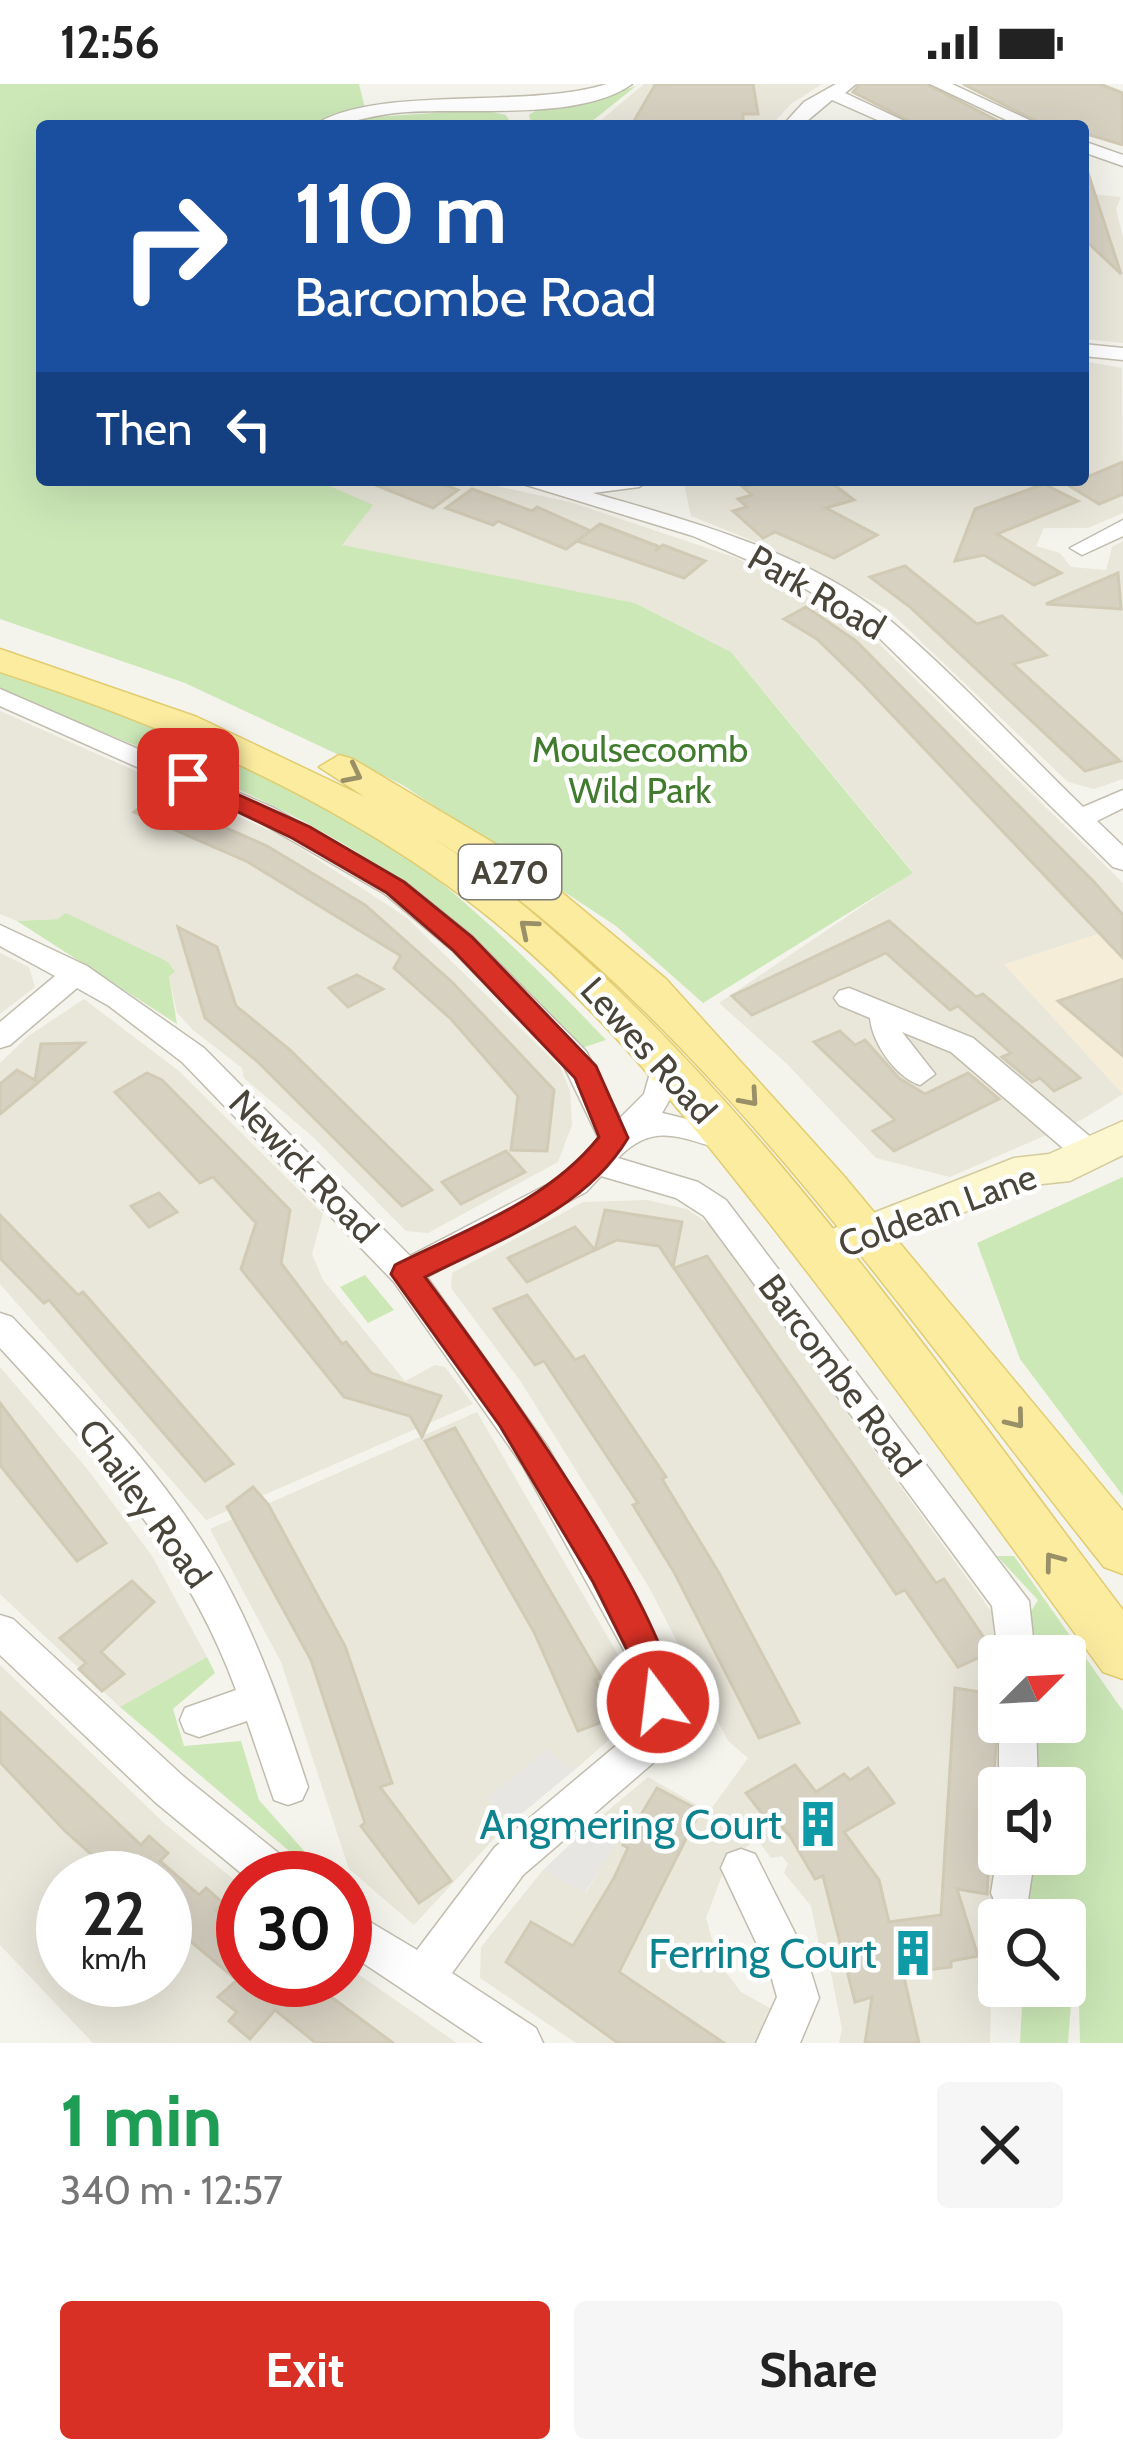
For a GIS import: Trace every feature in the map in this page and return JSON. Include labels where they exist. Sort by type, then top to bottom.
[{"type":"main road","name":"Lewes Road","points":[[0,634],[205,704],[398,797],[494,861],[605,946],[708,1049],[853,1253],[1123,1654]]},
{"type":"main road","name":"Lewes Road","points":[[0,660],[178,723],[367,815],[520,921],[662,1059],[730,1140],[853,1253],[1123,1552]]},
{"type":"main road","points":[[605,946],[683,1041],[662,1059]]},
{"type":"street","points":[[476,84],[481,107]]},
{"type":"street","points":[[344,120],[370,113],[579,98],[624,84]]},
{"type":"street","points":[[798,120],[830,93],[849,84]]},
{"type":"street","points":[[938,84],[1020,120]]},
{"type":"street","points":[[830,93],[892,120]]},
{"type":"street","points":[[514,105],[520,120]]},
{"type":"street","points":[[1089,148],[1123,161]]},
{"type":"street","points":[[1089,351],[1123,354]]},
{"type":"street","name":"Park Road","points":[[545,486],[572,493],[628,494],[770,560],[875,620],[1123,861]]},
{"type":"street","points":[[1082,548],[1123,527]]},
{"type":"street","points":[[0,697],[265,814],[395,888],[463,944],[575,1058],[612,1143]]},
{"type":"street","points":[[1080,819],[1123,798]]},
{"type":"street","name":"Newick Road","points":[[0,934],[77,974],[193,1054],[406,1274],[536,1456],[637,1632],[657,1687],[652,1726],[639,1750],[509,1862],[422,1978]]},
{"type":"street","points":[[0,1038],[77,974]]},
{"type":"street","points":[[849,998],[974,1053],[1089,1153]]},
{"type":"street","points":[[888,1012],[883,1023],[890,1042],[920,1074]]},
{"type":"street","points":[[406,1274],[561,1194],[662,1092],[662,1059]]},
{"type":"street","points":[[612,1143],[666,1124],[730,1140]]},
{"type":"street","name":"Barcombe Road","points":[[612,1143],[723,1217],[1010,1601],[1014,1635]]},
{"type":"street","name":"Coldean Lane","points":[[853,1253],[1045,1186],[1089,1153]]},
{"type":"street","name":"Chailey Road","points":[[0,1326],[179,1538],[226,1621],[288,1787]]},
{"type":"street","points":[[0,1631],[169,1789],[245,1851]]},
{"type":"street","points":[[199,1720],[259,1700]]},
{"type":"street","points":[[741,1868],[790,1968],[798,1998],[778,2043]]},
{"type":"street","points":[[372,1945],[521,2043]]},
{"type":"shaded area","points":[[644,84],[822,84],[776,120],[601,120]]},
{"type":"shaded area","points":[[1089,194],[1121,197],[1116,209],[1123,237],[1123,343],[1089,340]]},
{"type":"shaded area","points":[[1089,362],[1122,368],[1123,513],[1088,528],[1044,528],[1036,546],[1060,553],[1071,567],[1106,570],[1112,547],[1123,541],[1123,779],[1094,789],[1068,782],[887,609],[766,546],[691,516],[684,486],[1089,486]]},
{"type":"shaded area","points":[[329,486],[497,486],[573,503],[737,558],[863,628],[1123,883],[1123,926],[1005,965],[1123,1094],[1083,1119],[950,1177],[876,1158],[786,1063],[719,1003],[913,872],[731,652],[635,603],[340,545],[372,506]]},
{"type":"shaded area","points":[[0,711],[280,835],[406,917],[560,1067],[570,1091],[572,1125],[558,1162],[428,1233],[406,1231],[314,1138],[244,1078],[242,1068],[177,1013],[169,976],[58,919],[17,921],[0,914]]},
{"type":"shaded area","points":[[1123,926],[1123,1094],[1004,964]]},
{"type":"shaded area","points":[[0,953],[29,967],[35,987],[0,1014]]},
{"type":"shaded area","points":[[84,999],[179,1071],[323,1214],[312,1254],[323,1280],[405,1381],[435,1365],[445,1367],[473,1404],[206,1520],[0,1284],[0,1063],[27,1037]]},
{"type":"shaded area","points":[[647,1200],[687,1209],[710,1225],[999,1622],[999,1635],[978,1635],[978,1743],[996,1743],[996,1767],[978,1767],[978,1875],[994,1875],[993,1899],[978,1899],[978,2007],[991,2007],[990,2043],[839,2043],[842,2029],[829,1963],[820,1950],[811,1906],[784,1873],[788,1864],[782,1856],[771,1858],[757,1839],[727,1862],[706,1918],[718,1962],[741,1992],[775,2011],[758,2043],[576,2043],[480,1978],[481,1947],[543,1870],[586,1893],[614,1845],[585,1830],[648,1777],[709,1812],[748,1758],[728,1741],[650,1589],[521,1382],[451,1288],[452,1273],[583,1202]]},
{"type":"shaded area","points":[[0,1367],[88,1470],[152,1556],[207,1657],[120,1707],[0,1594]]},
{"type":"shaded area","points":[[477,1412],[624,1665],[628,1713],[610,1739],[578,1767],[487,1798],[504,1817],[502,1830],[414,1925],[372,1889],[372,1851],[343,1851],[281,1662],[210,1529]]},
{"type":"shaded area","points":[[0,1665],[164,1823],[216,1865],[216,2007],[372,2007],[372,1984],[457,2043],[93,2043],[59,2007],[192,2007],[192,1851],[36,1851],[36,1983],[0,1945]]},
{"type":"shaded area","points":[[547,1749],[566,1767],[578,1767],[502,1830],[504,1817],[487,1798]]},
{"type":"shaded area","points":[[585,1830],[615,1845],[585,1893],[543,1870]]},
{"type":"green space","name":"Moulsecoomb Wild Park","points":[[0,84],[359,84],[366,112],[335,120],[36,120],[36,486],[330,486],[373,505],[342,545],[635,603],[731,652],[913,873],[703,1003],[616,926],[401,784],[185,683],[0,619]]},
{"type":"green space","points":[[636,86],[594,120],[530,120],[529,115],[540,109]]},
{"type":"green space","points":[[484,110],[509,120],[350,120]]},
{"type":"green space","points":[[0,671],[171,731],[341,813],[461,899],[606,1040],[579,1049],[432,910],[340,842],[246,793],[0,690]]},
{"type":"green space","points":[[66,913],[168,962],[175,972],[169,976],[177,1024],[17,921],[58,919]]},
{"type":"green space","points":[[1123,1177],[1123,1496],[1020,1359],[977,1243]]},
{"type":"green space","points":[[365,1275],[394,1310],[368,1323],[340,1287]]},
{"type":"green space","points":[[997,1556],[1014,1556],[1070,1635],[1030,1635],[1030,1613],[1038,1600]]},
{"type":"green space","points":[[207,1657],[215,1673],[173,1709],[184,1746],[241,1741],[259,1800],[304,1851],[289,1851],[120,1707]]},
{"type":"green space","points":[[1086,1658],[1123,1711],[1123,2043],[1080,2043],[1079,2007],[1086,2007],[1086,1899],[1027,1899],[1027,1875],[1086,1875],[1086,1767],[1029,1767],[1029,1743],[1086,1743]]},
{"type":"green space","points":[[1022,2007],[1071,2007],[1068,2043],[1020,2043]]},
{"type":"building","points":[[753,84],[758,114],[743,114],[743,120],[635,120],[655,85]]},
{"type":"building","points":[[860,84],[926,84],[996,120],[907,120],[853,92]]},
{"type":"building","points":[[963,84],[1100,84],[1123,93],[1123,145],[1089,135],[1089,120],[1034,120]]},
{"type":"building","points":[[1089,176],[1121,274],[1089,244]]},
{"type":"building","points":[[1123,462],[1123,494],[1099,504],[1070,486],[1089,486],[1089,476]]},
{"type":"building","points":[[378,486],[458,490],[433,508]]},
{"type":"building","points":[[836,486],[854,500],[826,508],[877,535],[834,558],[775,532],[763,538],[733,511],[747,507],[738,499],[752,495],[743,487]]},
{"type":"building","points":[[1038,486],[1078,501],[997,534],[1061,573],[1034,585],[984,555],[955,561],[975,509]]},
{"type":"building","points":[[472,489],[532,511],[537,507],[591,531],[566,549],[498,521],[493,525],[446,508]]},
{"type":"building","points":[[600,524],[660,547],[655,551],[663,545],[705,561],[684,578],[577,541]]},
{"type":"building","points":[[905,566],[977,624],[1002,616],[1046,655],[1013,664],[1120,761],[1085,771],[910,607],[870,577]]},
{"type":"building","points":[[1118,573],[1121,609],[1046,604]]},
{"type":"building","points":[[806,607],[856,641],[1095,883],[1123,915],[1123,958],[863,684],[817,639],[784,619]]},
{"type":"building","points":[[154,796],[267,846],[365,905],[452,982],[554,1090],[547,1151],[511,1150],[518,1096],[451,1019],[394,968],[401,956],[248,862],[134,812]]},
{"type":"building","points":[[889,921],[1080,1078],[1054,1091],[1040,1078],[1032,1082],[1002,1057],[1011,1053],[958,1006],[950,1010],[886,953],[752,1015],[732,996]]},
{"type":"building","points":[[178,927],[217,947],[236,1006],[289,1049],[432,1190],[402,1206],[258,1062],[205,1018]]},
{"type":"building","points":[[357,975],[383,989],[348,1007],[329,988]]},
{"type":"building","points":[[1123,979],[1123,1056],[1058,1001]]},
{"type":"building","points":[[840,1031],[855,1045],[865,1040],[899,1078],[925,1094],[968,1073],[999,1099],[894,1151],[873,1131],[895,1120],[814,1042]]},
{"type":"building","points":[[84,1043],[0,1114],[0,1084],[17,1070],[35,1080],[41,1044]]},
{"type":"building","points":[[147,1073],[162,1080],[290,1210],[281,1263],[342,1344],[346,1342],[371,1373],[441,1396],[422,1437],[410,1416],[344,1397],[241,1269],[256,1223],[213,1177],[200,1183],[115,1092]]},
{"type":"building","points":[[506,1151],[525,1172],[461,1204],[442,1182]]},
{"type":"building","points":[[159,1193],[177,1212],[149,1227],[131,1206]]},
{"type":"building","points":[[605,1210],[682,1222],[673,1267],[659,1246],[617,1240],[595,1250]]},
{"type":"building","points":[[0,1215],[78,1295],[83,1292],[233,1464],[205,1481],[49,1300],[44,1303],[0,1258]]},
{"type":"building","points":[[575,1227],[595,1250],[527,1282],[508,1258]]},
{"type":"building","points":[[707,1256],[936,1583],[944,1579],[982,1635],[978,1635],[978,1658],[958,1667],[905,1590],[896,1594],[674,1268]]},
{"type":"building","points":[[527,1295],[575,1360],[584,1356],[666,1477],[662,1479],[719,1573],[799,1723],[759,1738],[674,1572],[633,1505],[638,1503],[544,1361],[535,1365],[494,1309]]},
{"type":"building","points":[[0,1403],[106,1543],[77,1561],[0,1465]]},
{"type":"building","points":[[455,1428],[601,1678],[595,1680],[613,1718],[578,1731],[534,1632],[425,1441]]},
{"type":"building","points":[[253,1487],[268,1504],[345,1646],[392,1783],[380,1787],[451,1881],[419,1903],[361,1826],[365,1823],[311,1660],[227,1507]]},
{"type":"building","points":[[132,1581],[154,1602],[101,1652],[124,1674],[102,1691],[79,1669],[86,1663],[60,1638]]},
{"type":"building","points":[[955,1688],[978,1692],[978,1743],[996,1743],[995,1767],[978,1767],[978,1875],[988,1875],[987,1894],[957,1889],[978,1956],[951,1961],[951,1967],[903,1973],[919,2043],[865,2043],[872,1997],[855,2002],[823,1876],[815,1879],[790,1836],[769,1813],[763,1815],[746,1793],[795,1765],[816,1792],[844,1774],[850,1780],[868,1768],[894,1803],[844,1832],[879,1880],[889,1922],[941,1915]]},
{"type":"building","points":[[0,1712],[141,1845],[149,1836],[166,1851],[88,1851],[0,1762]]},
{"type":"building","points":[[657,1788],[700,1811],[619,1972],[724,2043],[618,2043],[506,1962],[531,1922],[573,1946],[614,1878],[628,1848],[623,1845]]},
{"type":"building","points":[[206,1888],[216,1897],[216,1962],[192,1942],[192,1889],[199,1895]]},
{"type":"building","points":[[231,2007],[345,2007],[393,2043],[316,2043],[275,2010],[250,2039],[229,2021],[237,2012]]},
{"type":"place","name":"Angmering Court","points":[[818,1824]]},
{"type":"place","name":"Ferring Court","points":[[913,1953]]},
{"type":"route","points":[[188,779],[301,832],[395,888],[463,944],[586,1073],[614,1138],[586,1173],[561,1194],[406,1274],[536,1456],[637,1632],[655,1673],[658,1702]]}]
